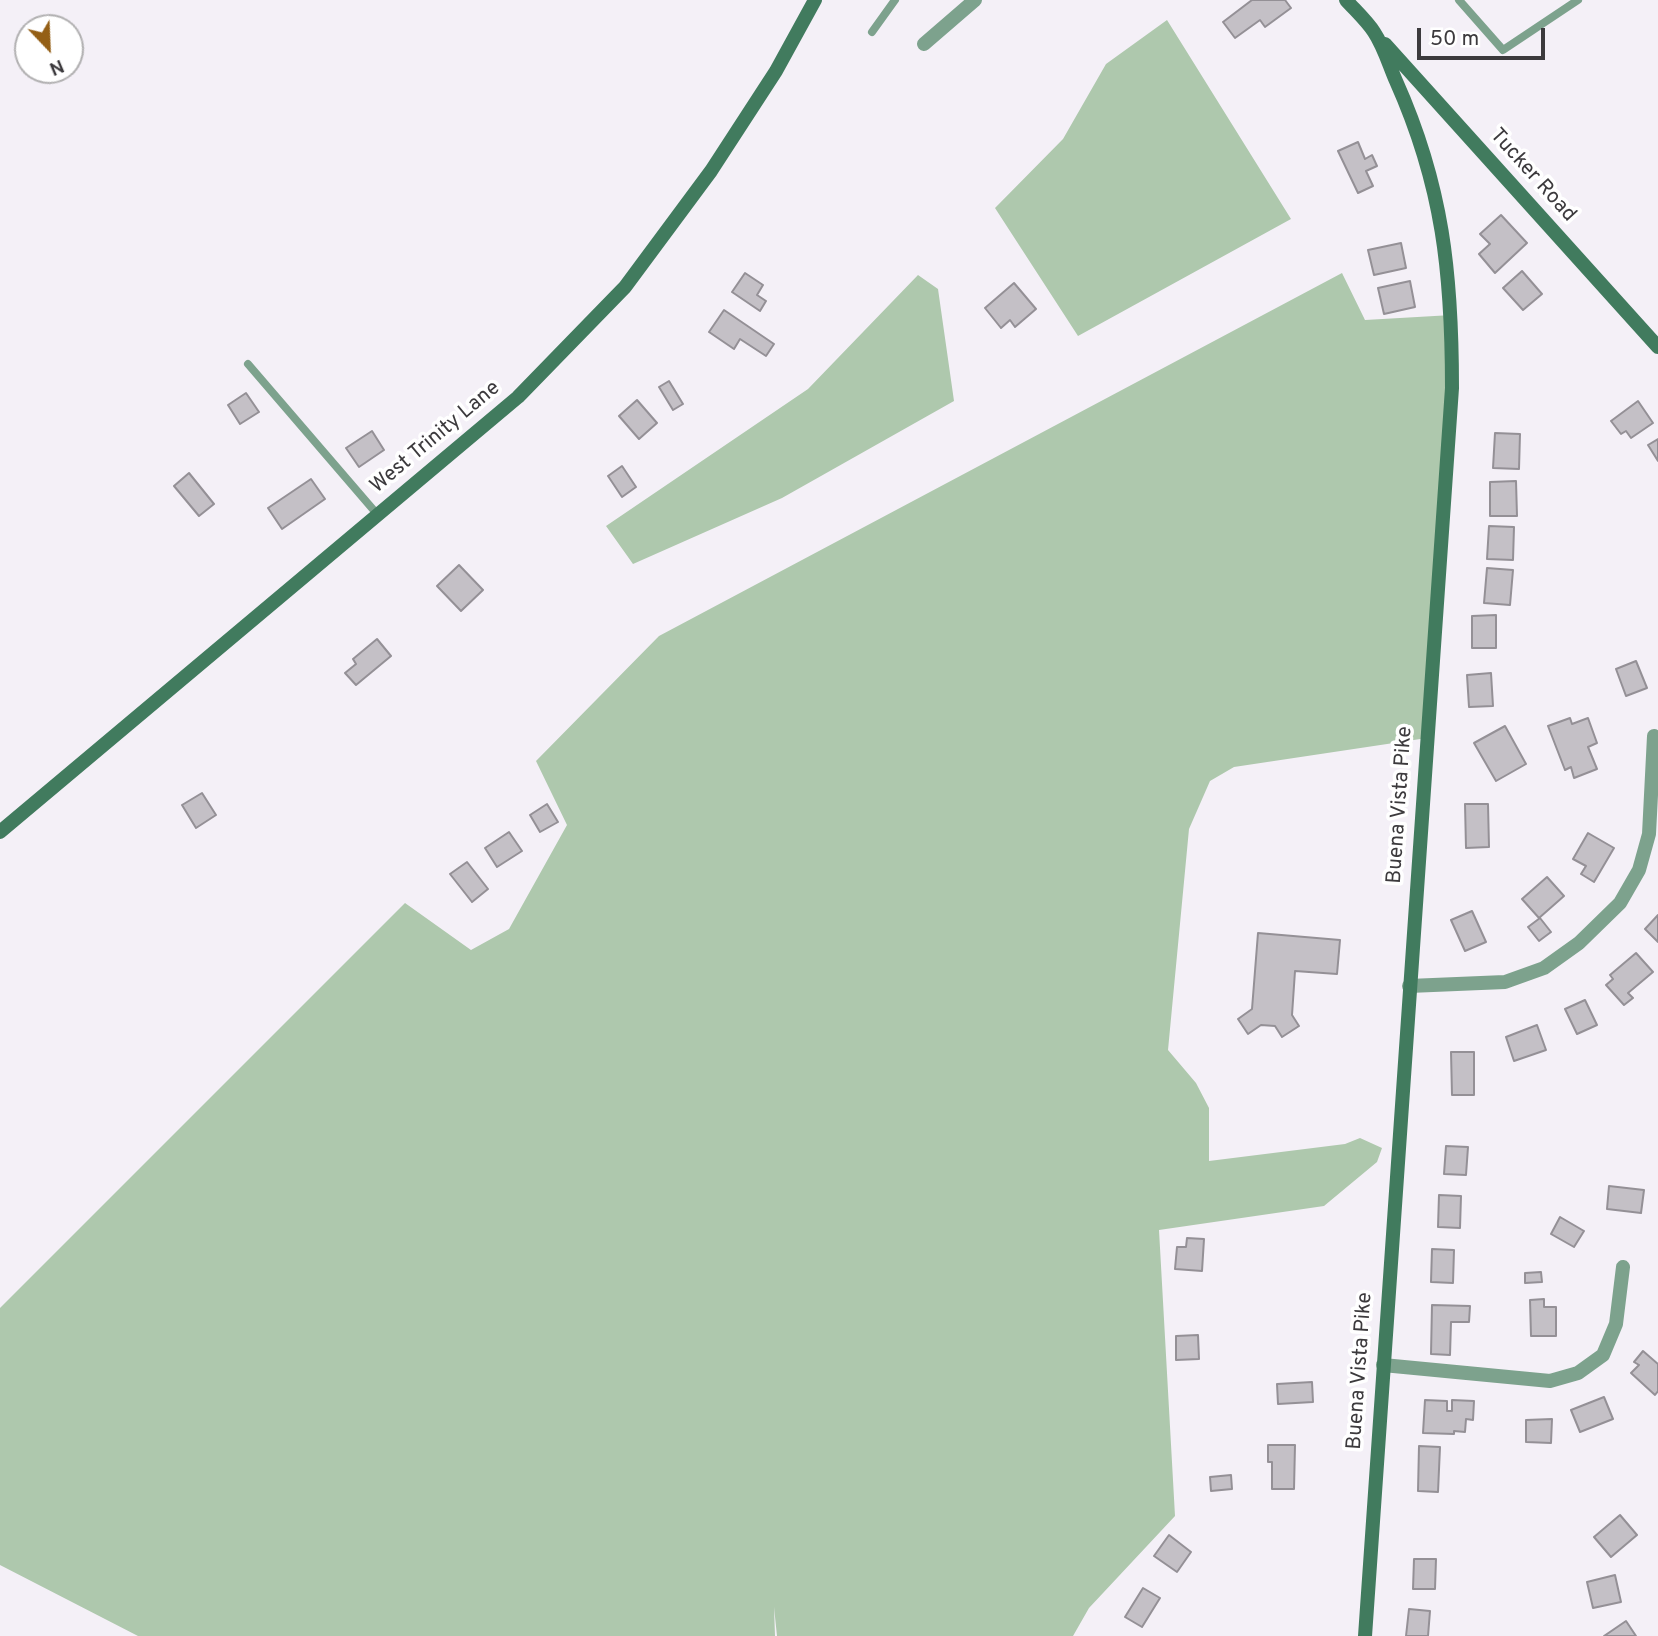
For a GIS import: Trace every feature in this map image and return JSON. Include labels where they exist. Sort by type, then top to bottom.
[{"type":"main road","name":"West Trinity Lane","points":[[0,832],[518,397],[625,287],[711,171],[776,71],[815,0]]},
{"type":"main road","name":"Buena Vista Pike","points":[[1346,0],[1375,33],[1415,122],[1432,179],[1445,243],[1452,315],[1452,388],[1365,1636]]},
{"type":"main road","name":"Tucker Road","points":[[1375,33],[1658,347]]},
{"type":"street","points":[[924,44],[975,0]]},
{"type":"street","points":[[1409,986],[1505,982],[1544,968],[1578,943],[1620,904],[1639,870],[1649,834],[1654,736]]},
{"type":"street","points":[[1382,1365],[1550,1381],[1578,1373],[1603,1355],[1616,1324],[1623,1268]]},
{"type":"lane","points":[[872,32],[895,0]]},
{"type":"lane","points":[[1459,0],[1503,50],[1578,0]]},
{"type":"lane","points":[[248,364],[377,514]]},
{"type":"green space","points":[[1167,20],[1291,219],[1078,336],[995,208],[1063,139],[1106,64]]},
{"type":"green space","points":[[1342,273],[1365,320],[1452,315],[1427,738],[1234,767],[1210,781],[1189,829],[1168,1050],[1196,1083],[1209,1108],[1209,1161],[1345,1144],[1360,1138],[1382,1148],[1377,1162],[1324,1206],[1159,1230],[1175,1516],[1089,1608],[1073,1636],[777,1636],[774,1607],[775,1636],[138,1636],[0,1565],[0,1308],[405,903],[471,950],[509,929],[567,825],[536,761],[659,636]]},
{"type":"green space","points":[[918,275],[938,289],[954,401],[782,498],[633,564],[606,526],[808,389]]},
{"type":"building","points":[[1252,0],[1285,0],[1291,8],[1265,27],[1260,20],[1235,38],[1223,22]]},
{"type":"building","points":[[1358,142],[1365,159],[1372,155],[1377,166],[1366,171],[1373,186],[1358,193],[1338,151]]},
{"type":"building","points":[[1501,215],[1527,243],[1495,273],[1479,254],[1490,244],[1480,234]]},
{"type":"building","points":[[1401,243],[1406,268],[1374,275],[1368,250]]},
{"type":"building","points":[[1522,271],[1542,294],[1523,310],[1503,288]]},
{"type":"building","points":[[745,273],[763,285],[757,295],[766,301],[760,311],[732,292]]},
{"type":"building","points":[[1410,281],[1415,307],[1384,314],[1378,288]]},
{"type":"building","points":[[1014,283],[1036,309],[1015,327],[1010,320],[1001,328],[985,308]]},
{"type":"building","points":[[724,310],[774,344],[766,356],[740,339],[734,349],[709,332]]},
{"type":"building","points":[[669,381],[683,404],[673,410],[659,387]]},
{"type":"building","points":[[246,393],[259,412],[240,424],[228,405]]},
{"type":"building","points":[[637,400],[657,423],[639,439],[619,416]]},
{"type":"building","points":[[1638,401],[1653,423],[1631,438],[1626,431],[1621,434],[1611,421]]},
{"type":"building","points":[[372,431],[384,450],[359,467],[346,448]]},
{"type":"building","points":[[1495,433],[1520,434],[1519,469],[1493,468]]},
{"type":"building","points":[[1658,439],[1658,461],[1648,445]]},
{"type":"building","points":[[622,466],[636,487],[622,497],[608,476]]},
{"type":"building","points":[[189,473],[214,504],[199,516],[174,486]]},
{"type":"building","points":[[311,479],[325,499],[282,529],[268,508]]},
{"type":"building","points":[[1516,481],[1517,516],[1490,516],[1490,482]]},
{"type":"building","points":[[1489,526],[1514,527],[1513,560],[1487,559]]},
{"type":"building","points":[[459,565],[483,590],[461,611],[437,586]]},
{"type":"building","points":[[1487,568],[1513,570],[1510,605],[1484,603]]},
{"type":"building","points":[[1496,615],[1496,648],[1472,648],[1472,616]]},
{"type":"building","points":[[377,639],[391,656],[356,685],[345,673],[356,664],[353,659]]},
{"type":"building","points":[[1636,661],[1647,688],[1626,696],[1616,669]]},
{"type":"building","points":[[1491,673],[1493,706],[1469,707],[1467,675]]},
{"type":"building","points":[[1570,718],[1572,724],[1588,718],[1597,743],[1588,747],[1597,769],[1574,778],[1571,767],[1565,770],[1548,726]]},
{"type":"building","points":[[1505,726],[1526,764],[1496,781],[1474,743]]},
{"type":"building","points":[[202,793],[216,815],[196,828],[182,805]]},
{"type":"building","points":[[547,804],[558,822],[540,832],[530,815]]},
{"type":"building","points":[[1465,804],[1488,804],[1489,847],[1466,848]]},
{"type":"building","points":[[509,832],[522,851],[497,867],[485,848]]},
{"type":"building","points":[[1588,833],[1614,848],[1594,882],[1581,874],[1586,866],[1573,859]]},
{"type":"building","points":[[467,862],[488,889],[472,902],[450,874]]},
{"type":"building","points":[[1547,877],[1564,896],[1539,918],[1522,899]]},
{"type":"building","points":[[1472,911],[1486,942],[1465,951],[1451,920]]},
{"type":"building","points":[[1658,915],[1658,942],[1645,929]]},
{"type":"building","points":[[1540,918],[1551,932],[1539,941],[1528,927]]},
{"type":"building","points":[[1258,933],[1340,940],[1337,974],[1295,971],[1292,1015],[1299,1026],[1282,1037],[1275,1026],[1261,1025],[1248,1034],[1238,1019],[1252,1009]]},
{"type":"building","points":[[1636,953],[1653,972],[1628,993],[1633,998],[1624,1005],[1606,985],[1613,979],[1610,975]]},
{"type":"building","points":[[1585,1000],[1597,1025],[1577,1034],[1565,1009]]},
{"type":"building","points":[[1537,1025],[1546,1050],[1514,1061],[1506,1037]]},
{"type":"building","points":[[1451,1052],[1474,1052],[1474,1095],[1452,1095]]},
{"type":"building","points":[[1446,1146],[1468,1147],[1466,1175],[1444,1174]]},
{"type":"building","points":[[1609,1186],[1644,1190],[1641,1213],[1607,1209]]},
{"type":"building","points":[[1439,1195],[1461,1196],[1460,1228],[1438,1227]]},
{"type":"building","points":[[1560,1217],[1584,1231],[1574,1247],[1551,1234]]},
{"type":"building","points":[[1187,1238],[1204,1239],[1202,1271],[1175,1269],[1177,1247],[1186,1247]]},
{"type":"building","points":[[1432,1249],[1454,1250],[1453,1283],[1431,1282]]},
{"type":"building","points":[[1541,1272],[1542,1282],[1525,1283],[1525,1273]]},
{"type":"building","points":[[1544,1299],[1544,1307],[1556,1307],[1556,1336],[1531,1336],[1530,1300]]},
{"type":"building","points":[[1432,1305],[1470,1306],[1469,1322],[1451,1322],[1450,1355],[1431,1354]]},
{"type":"building","points":[[1198,1335],[1199,1359],[1176,1360],[1176,1336]]},
{"type":"building","points":[[1643,1351],[1658,1364],[1658,1391],[1655,1395],[1631,1373],[1639,1365],[1634,1362]]},
{"type":"building","points":[[1312,1382],[1313,1402],[1278,1404],[1277,1384]]},
{"type":"building","points":[[1604,1397],[1613,1419],[1580,1432],[1571,1410]]},
{"type":"building","points":[[1425,1400],[1447,1401],[1447,1411],[1452,1411],[1452,1400],[1474,1401],[1473,1420],[1466,1419],[1465,1432],[1423,1433]]},
{"type":"building","points":[[1552,1419],[1551,1443],[1526,1442],[1526,1420]]},
{"type":"building","points":[[1268,1445],[1295,1445],[1294,1489],[1272,1489],[1272,1462],[1268,1462]]},
{"type":"building","points":[[1419,1446],[1440,1447],[1438,1492],[1418,1491]]},
{"type":"building","points":[[1231,1475],[1232,1489],[1211,1491],[1210,1477]]},
{"type":"building","points":[[1620,1515],[1637,1535],[1611,1557],[1594,1537]]},
{"type":"building","points":[[1169,1535],[1191,1552],[1177,1572],[1154,1556]]},
{"type":"building","points":[[1414,1559],[1436,1559],[1435,1589],[1413,1589]]},
{"type":"building","points":[[1615,1575],[1621,1602],[1593,1608],[1587,1582]]},
{"type":"building","points":[[1143,1588],[1160,1598],[1142,1627],[1125,1617]]},
{"type":"building","points":[[1409,1609],[1430,1611],[1428,1636],[1406,1636]]},
{"type":"building","points":[[1626,1621],[1636,1636],[1604,1636]]}]
